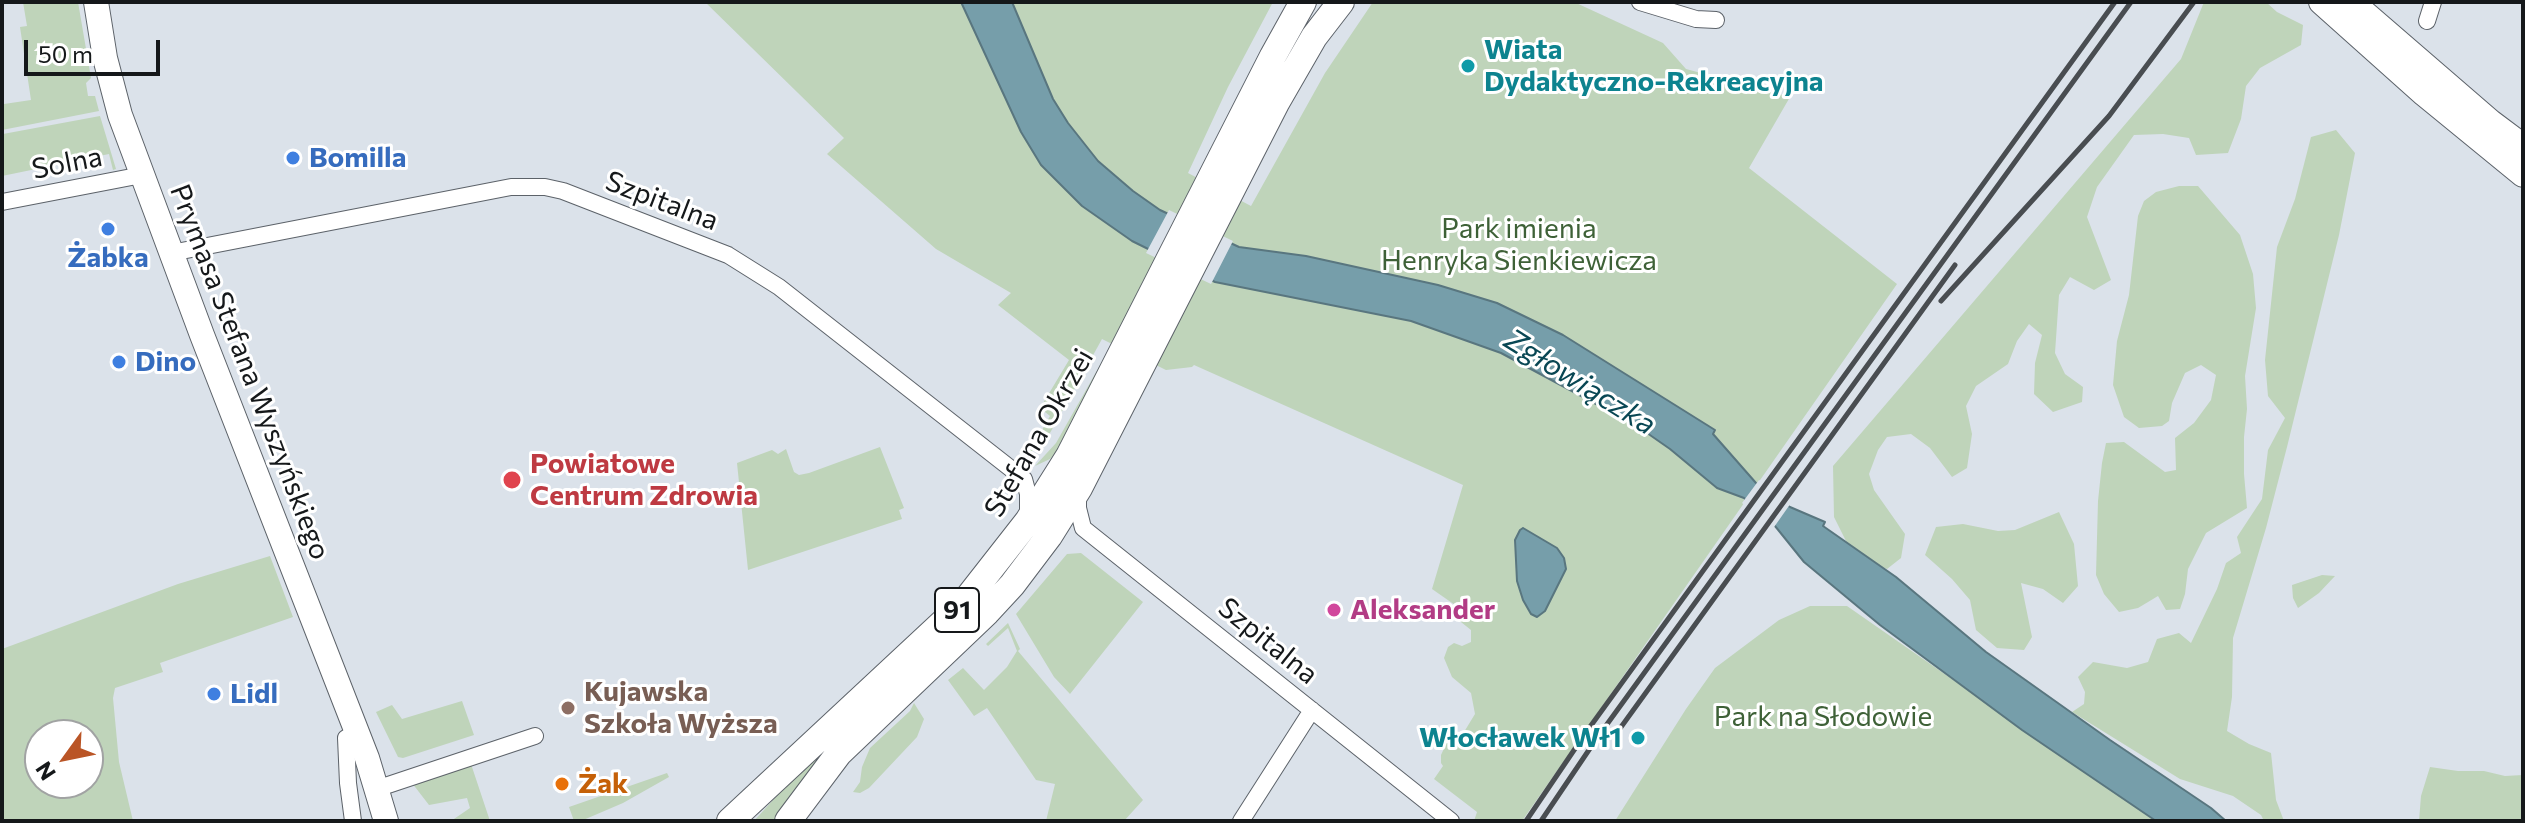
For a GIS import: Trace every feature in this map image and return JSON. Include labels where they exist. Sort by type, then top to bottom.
[{"type":"main road","name":"Prymasa Stefana Wyszyńskiego","points":[[96,2],[112,87],[142,175],[380,788],[386,821]]},
{"type":"main road","name":"Stefana Okrzei","points":[[1220,189],[1273,56],[1303,2]]},
{"type":"main road","name":"Stefana Okrzei","points":[[788,821],[839,753],[993,606],[1042,545],[1079,488],[1134,355],[1220,189],[1300,59],[1341,2]]},
{"type":"main road","points":[[2321,2],[2424,94],[2523,175]]},
{"type":"main road","points":[[2352,2],[2491,122],[2522,142]]},
{"type":"main road","name":"Stefana Okrzei","points":[[730,821],[963,604],[1028,521],[1134,355]]},
{"type":"main road","name":"Prymasa Stefana Wyszyńskiego","points":[[380,788],[405,821]]},
{"type":"street","points":[[1640,2],[1696,19],[1716,20]]},
{"type":"street","points":[[2427,21],[2433,2]]},
{"type":"street","name":"Solna","points":[[2,202],[142,175]]},
{"type":"street","name":"Szpitalna","points":[[171,253],[511,187],[545,187],[563,191],[728,255],[750,267],[1024,479]]},
{"type":"street","points":[[1028,521],[1028,494],[1024,479],[1041,474],[1069,456]]},
{"type":"street","points":[[1042,545],[1083,528],[1078,508],[1079,488]]},
{"type":"street","name":"Szpitalna","points":[[1083,528],[1451,821]]},
{"type":"street","points":[[1241,821],[1312,710]]},
{"type":"street","points":[[353,821],[346,738],[356,732]]},
{"type":"street","points":[[380,788],[535,736]]},
{"type":"green space","points":[[23,2],[78,2],[91,78],[86,83],[88,96],[95,96],[99,111],[2,130],[2,96],[4,104],[31,100],[20,27],[27,26]]},
{"type":"green space","name":"Park imienia Henryka Sienkiewicza","points":[[705,2],[1273,2],[1228,87],[1188,173],[1251,206],[1325,73],[1373,2],[1574,2],[1663,43],[1686,69],[1790,97],[1749,168],[1897,284],[1522,821],[1474,821],[1477,812],[1434,779],[1443,766],[1441,755],[1447,742],[1464,732],[1475,714],[1471,693],[1452,677],[1444,658],[1448,647],[1454,643],[1462,646],[1471,642],[1471,630],[1456,618],[1455,605],[1432,589],[1463,485],[1194,365],[1166,370],[1113,344],[1057,451],[1050,459],[1035,466],[1056,443],[1112,344],[1102,339],[1045,442],[1029,453],[1050,416],[1042,405],[1069,360],[998,305],[1011,293],[936,249],[827,154],[844,138]]},
{"type":"green space","points":[[2204,2],[2266,2],[2277,12],[2303,25],[2301,45],[2260,68],[2246,86],[2241,119],[2228,153],[2196,155],[2189,138],[2163,134],[2134,135],[2097,187],[2087,217],[2111,280],[2094,290],[2070,277],[2059,295],[2055,353],[2065,374],[2083,387],[2082,402],[2053,412],[2034,394],[2035,363],[2042,335],[2029,324],[2017,341],[2008,364],[1976,386],[1966,406],[1972,434],[1967,468],[1952,477],[1930,448],[1911,434],[1887,437],[1878,450],[1869,474],[1874,490],[1905,534],[1901,558],[1887,569],[1867,561],[1851,551],[1834,517],[1833,466],[2181,59]]},
{"type":"green space","points":[[100,116],[116,169],[113,170],[109,154],[2,176],[3,134]]},
{"type":"green space","points":[[2336,130],[2355,153],[2339,235],[2266,528],[2233,638],[2232,697],[2227,731],[2271,753],[2276,800],[2284,821],[2264,821],[2261,815],[2233,796],[2180,779],[2072,712],[2084,704],[2085,692],[2078,677],[2093,662],[2127,668],[2148,662],[2157,639],[2179,633],[2191,643],[2226,563],[2241,553],[2237,537],[2262,499],[2268,450],[2285,418],[2268,396],[2265,360],[2277,247],[2295,199],[2311,137]]},
{"type":"green space","points":[[2179,186],[2198,186],[2240,235],[2253,274],[2256,308],[2245,376],[2244,474],[2247,508],[2206,533],[2188,569],[2180,609],[2166,610],[2158,596],[2138,608],[2119,612],[2104,594],[2096,575],[2098,501],[2106,443],[2124,442],[2165,472],[2176,470],[2175,438],[2194,423],[2211,400],[2216,375],[2201,365],[2185,373],[2172,403],[2169,421],[2162,426],[2139,428],[2124,417],[2113,385],[2117,341],[2129,295],[2138,216],[2144,201],[2156,192]]},
{"type":"green space","points":[[880,447],[904,508],[899,510],[902,519],[748,570],[737,463],[772,450],[778,454],[786,449],[794,472],[799,475]]},
{"type":"green space","points":[[2059,512],[2074,544],[2078,586],[2063,603],[2043,589],[2021,583],[2032,637],[2024,650],[1997,648],[1976,630],[1970,600],[1925,555],[1936,527],[1963,524],[1998,531],[2015,530]]},
{"type":"green space","points":[[1081,553],[1143,602],[1070,694],[1054,677],[1016,614],[1067,554]]},
{"type":"green space","points":[[270,556],[293,617],[160,663],[163,672],[115,688],[113,698],[119,762],[133,821],[2,821],[2,649],[178,584]]},
{"type":"green space","points":[[2322,575],[2335,576],[2298,608],[2292,585]]},
{"type":"green space","name":"Park na Słodowie","points":[[1810,606],[1847,606],[2156,821],[1615,821],[1715,668],[1779,620]]},
{"type":"green space","points":[[1008,623],[1020,649],[1018,651],[1143,800],[1124,821],[1046,821],[1055,784],[1036,780],[987,708],[974,716],[948,680],[963,668],[984,690],[1007,667],[1017,651],[1008,628],[988,646],[986,644]]},
{"type":"green space","points":[[462,701],[474,735],[403,758],[398,757],[376,712],[392,705],[402,719]]},
{"type":"green space","points":[[914,703],[924,719],[917,737],[869,788],[860,793],[853,792],[860,782],[870,748],[910,711]]},
{"type":"green space","points":[[834,738],[776,821],[754,821],[782,790]]},
{"type":"green space","points":[[471,764],[490,821],[451,821],[470,808],[467,798],[429,805],[412,783]]},
{"type":"green space","points":[[2430,767],[2484,771],[2505,776],[2523,775],[2523,821],[2419,821],[2421,796]]},
{"type":"green space","points":[[667,773],[669,777],[623,803],[581,821],[574,821],[569,807]]},
{"type":"water","name":"Zgłowiączka","points":[[961,2],[1012,2],[1053,99],[1068,123],[1098,161],[1160,210],[1239,247],[1306,256],[1438,285],[1497,303],[1563,335],[1715,430],[1713,434],[1756,483],[1790,507],[1825,522],[1823,526],[1896,577],[1986,652],[2226,821],[2156,821],[2022,730],[1880,625],[1804,562],[1775,526],[1744,498],[1717,488],[1637,426],[1501,353],[1411,321],[1215,282],[1132,241],[1082,206],[1041,165],[1021,132]]},
{"type":"water","points":[[1523,528],[1557,548],[1564,558],[1566,569],[1545,611],[1537,617],[1531,614],[1523,600],[1517,581],[1515,540]]},
{"type":"pier","points":[[1169,210],[1233,241],[1211,284],[1146,253]]},
{"type":"pier","points":[[1759,480],[1791,503],[1772,530],[1742,503]]},
{"type":"railway","points":[[1526,821],[1587,731],[2115,2]]},
{"type":"railway","points":[[1541,821],[1597,738],[2131,2]]},
{"type":"railway","points":[[1941,301],[2109,116],[2194,2]]},
{"type":"railway","points":[[1616,734],[1955,265]]},
{"type":"place","name":"Wiata Dydaktyczno-Rekreacyjna","points":[[1468,66]]},
{"type":"place","name":"Bomilla","points":[[293,158]]},
{"type":"place","name":"Żabka","points":[[108,229]]},
{"type":"place","name":"Dino","points":[[119,362]]},
{"type":"place","name":"Powiatowe Centrum Zdrowia","points":[[512,480]]},
{"type":"place","name":"Aleksander","points":[[1334,610]]},
{"type":"place","name":"Lidl","points":[[214,694]]},
{"type":"place","name":"Kujawska Szkoła Wyższa","points":[[568,708]]},
{"type":"place","name":"Włocławek Wł1","points":[[1638,738]]},
{"type":"place","name":"Żak","points":[[562,784]]}]
